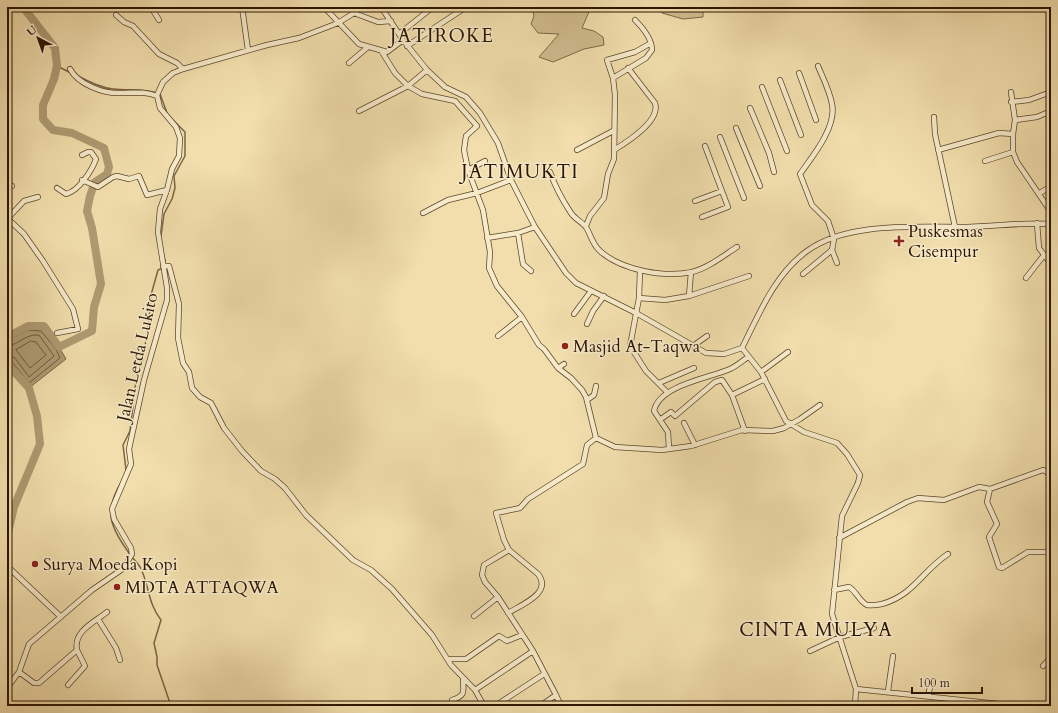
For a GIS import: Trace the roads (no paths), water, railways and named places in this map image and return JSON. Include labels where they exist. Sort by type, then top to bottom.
[{"type":"street","points":[[151,7],[159,20]]},
{"type":"street","points":[[242,7],[248,50]]},
{"type":"street","points":[[324,7],[359,44],[382,52],[387,52],[403,40]]},
{"type":"street","points":[[381,7],[403,40],[427,70],[445,87],[466,97],[484,121],[498,143],[510,180],[535,227],[566,273],[580,286],[604,296],[636,313],[706,353],[716,355],[738,351],[742,348],[770,294],[795,262],[807,250],[834,238],[857,232],[901,226],[955,227],[1037,223],[1051,224]]},
{"type":"street","points":[[399,34],[433,7]]},
{"type":"street","points":[[408,46],[466,7]]},
{"type":"street","points":[[70,69],[72,74],[80,81],[112,92],[120,94],[137,91],[157,94],[168,77],[182,69],[248,50],[299,38],[338,23],[354,13],[378,22],[391,21]]},
{"type":"street","points":[[116,15],[124,22],[133,26],[158,54],[177,64],[182,69]]},
{"type":"street","points":[[613,78],[650,54],[652,50],[651,43],[642,26],[636,20]]},
{"type":"street","points":[[586,226],[590,216],[604,198],[608,174],[614,159],[613,78],[607,60],[635,52],[651,43]]},
{"type":"street","points":[[349,63],[368,47]]},
{"type":"street","points":[[382,52],[395,73],[408,86],[422,94],[455,101],[477,126]]},
{"type":"street","points":[[818,66],[833,105],[831,118],[824,137],[800,174],[812,205],[828,221],[834,238],[832,250],[837,263]]},
{"type":"street","points":[[614,150],[647,125],[657,109],[655,103],[628,68]]},
{"type":"street","points":[[359,111],[408,86],[427,70]]},
{"type":"street","points":[[799,73],[816,120]]},
{"type":"street","points":[[780,80],[801,135]]},
{"type":"street","points":[[762,87],[787,151]]},
{"type":"street","points":[[1011,92],[1011,102],[1015,120],[1013,134],[1014,152],[1021,171],[1040,193],[1051,212]]},
{"type":"street","points":[[1011,102],[1029,100],[1051,92]]},
{"type":"street","name":"Jalan Letda Lukito","points":[[7,688],[19,672],[29,644],[92,590],[124,568],[131,556],[131,548],[114,519],[112,509],[131,464],[129,450],[144,380],[167,300],[165,267],[158,232],[160,209],[167,190],[172,169],[179,156],[180,138],[176,127],[160,108],[157,94]]},
{"type":"street","points":[[770,163],[769,154],[750,108],[753,121],[770,163],[774,172]]},
{"type":"street","points":[[1015,120],[1037,117],[1051,111]]},
{"type":"street","points":[[934,117],[938,150],[955,227]]},
{"type":"street","points":[[484,121],[466,136],[464,150],[468,170],[482,210],[490,252],[489,268],[497,286],[522,317],[535,341],[544,349],[558,368],[582,390],[587,400],[596,438]]},
{"type":"street","points":[[736,128],[760,186]]},
{"type":"street","points":[[577,150],[613,130]]},
{"type":"street","points":[[938,150],[998,133],[1013,134]]},
{"type":"street","points":[[720,137],[744,198]]},
{"type":"street","points":[[702,217],[728,207],[705,146]]},
{"type":"street","points":[[57,188],[66,194],[74,191],[94,166],[96,159],[91,152],[82,155]]},
{"type":"street","points":[[985,161],[1014,152]]},
{"type":"street","points":[[468,170],[485,161]]},
{"type":"street","points":[[550,172],[570,212],[586,226],[592,241],[600,250],[613,259],[640,271],[656,273],[691,272],[712,263],[737,247]]},
{"type":"street","points":[[82,180],[98,187],[113,177],[117,176],[129,179],[139,176],[142,180],[147,195],[167,190]]},
{"type":"street","points":[[423,213],[448,200],[476,193],[510,180]]},
{"type":"street","points":[[1040,193],[1051,186]]},
{"type":"street","points":[[695,201],[722,191]]},
{"type":"street","points":[[38,197],[24,201],[7,218],[24,234],[34,247],[73,309],[78,328],[57,333]]},
{"type":"street","points":[[1037,223],[1039,248],[1051,264]]},
{"type":"street","points":[[487,238],[518,233],[535,227]]},
{"type":"street","points":[[518,233],[523,264],[531,271]]},
{"type":"street","points":[[803,274],[832,250]]},
{"type":"street","points":[[1026,278],[1044,255]]},
{"type":"street","points":[[165,267],[179,304],[178,338],[183,363],[189,372],[192,388],[200,397],[211,403],[224,428],[261,471],[280,483],[306,515],[353,560],[371,570],[392,589],[432,635],[463,679],[474,690],[484,706]]},
{"type":"street","points":[[640,271],[639,298],[630,346],[646,371],[668,393]]},
{"type":"street","points":[[689,296],[691,272]]},
{"type":"street","points":[[639,298],[665,300],[689,296],[748,276]]},
{"type":"street","points":[[574,314],[592,291]]},
{"type":"street","points":[[587,324],[593,311],[604,296]]},
{"type":"street","points":[[498,336],[522,317]]},
{"type":"street","points":[[693,346],[707,336]]},
{"type":"street","points":[[742,348],[761,372],[782,414],[791,425],[804,432],[837,443],[847,454],[858,471],[858,483],[842,516],[832,614],[856,689],[855,706]]},
{"type":"street","points":[[761,372],[788,352]]},
{"type":"street","points":[[669,448],[668,432],[654,410],[655,404],[668,393],[682,385],[732,368],[748,356]]},
{"type":"street","points":[[558,368],[564,364]]},
{"type":"street","points":[[659,383],[694,368]]},
{"type":"street","points":[[732,395],[765,379]]},
{"type":"street","points":[[661,419],[671,412],[674,416],[715,382],[722,380],[729,388],[745,430]]},
{"type":"street","points":[[587,400],[594,395],[596,386]]},
{"type":"street","points":[[596,438],[615,447],[662,450],[695,445],[745,430],[773,431],[791,425],[820,405]]},
{"type":"street","points":[[684,423],[695,445]]},
{"type":"street","points":[[508,613],[539,594],[543,586],[542,578],[509,550],[504,540],[496,513],[520,508],[528,499],[583,464],[587,445],[596,438]]},
{"type":"street","points":[[839,538],[907,502],[918,498],[944,500],[979,487],[990,489],[1043,470],[1051,477]]},
{"type":"street","points":[[990,489],[987,502],[997,524],[989,537],[999,567],[1002,568],[1028,552],[1051,552]]},
{"type":"street","points":[[509,550],[484,565],[482,575],[485,582],[498,596],[533,651],[544,674],[549,680],[560,706]]},
{"type":"street","points":[[834,590],[849,588],[862,602],[872,606],[896,600],[904,595],[937,561],[948,554]]},
{"type":"street","points":[[7,566],[61,617]]},
{"type":"street","points":[[474,616],[498,596]]},
{"type":"street","points":[[68,686],[85,666],[77,650],[76,642],[78,636],[84,629],[107,612]]},
{"type":"street","points":[[98,619],[116,648],[120,660]]},
{"type":"street","points":[[810,651],[840,638],[874,628]]},
{"type":"street","points":[[448,659],[466,659],[499,636],[507,641],[522,635]]},
{"type":"street","points":[[19,672],[32,682],[39,683],[77,650]]},
{"type":"street","points":[[474,690],[533,651]]},
{"type":"street","points":[[888,691],[893,656]]},
{"type":"street","points":[[1043,666],[1051,657]]},
{"type":"street","points":[[495,706],[544,674]]},
{"type":"street","points":[[452,700],[463,694],[465,690],[463,679]]},
{"type":"street","points":[[928,696],[931,683]]},
{"type":"street","points":[[856,689],[888,691],[1018,706]]},
{"type":"street","points":[[540,706],[556,695]]},
{"type":"water","points":[[28,326],[44,327],[66,359],[29,388],[17,378],[13,372],[8,359],[7,351],[9,336]]},
{"type":"waterway","points":[[7,343],[9,336],[28,326],[44,326],[59,347],[92,331],[94,307],[101,284],[92,228],[87,211],[95,182],[107,174],[109,167],[104,148],[72,133],[53,130],[43,119],[43,105],[54,79],[57,66],[55,48],[23,7]]},
{"type":"waterway","points":[[57,66],[69,72]]},
{"type":"waterway","points":[[78,76],[104,87],[119,90],[143,90],[160,94],[167,113]]},
{"type":"waterway","points":[[161,236],[164,214],[172,199],[175,188],[174,176],[185,156],[185,132],[171,118]]},
{"type":"waterway","points":[[164,256],[166,266]]},
{"type":"waterway","points":[[126,470],[123,445],[130,431],[136,380],[143,359],[151,295],[158,270],[163,268]]},
{"type":"waterway","points":[[7,360],[10,367],[29,388],[37,416],[40,444],[14,507],[7,537]]},
{"type":"waterway","points":[[122,481],[112,502],[112,520],[118,537],[141,569],[154,608],[161,620],[154,643],[157,665],[171,706]]},
{"type":"place","name":"Puskesmas Cisempur","points":[[899,241]]},
{"type":"place","name":"Masjid At-Taqwa","points":[[565,346]]},
{"type":"place","name":"Surya Moeda Kopi","points":[[35,564]]},
{"type":"place","name":"MDTA ATTAQWA","points":[[117,587]]},
{"type":"district","name":"JATIROKE","points":[[442,35]]},
{"type":"district","name":"JATIMUKTI","points":[[520,171]]},
{"type":"district","name":"CINTA MULYA","points":[[816,629]]}]
